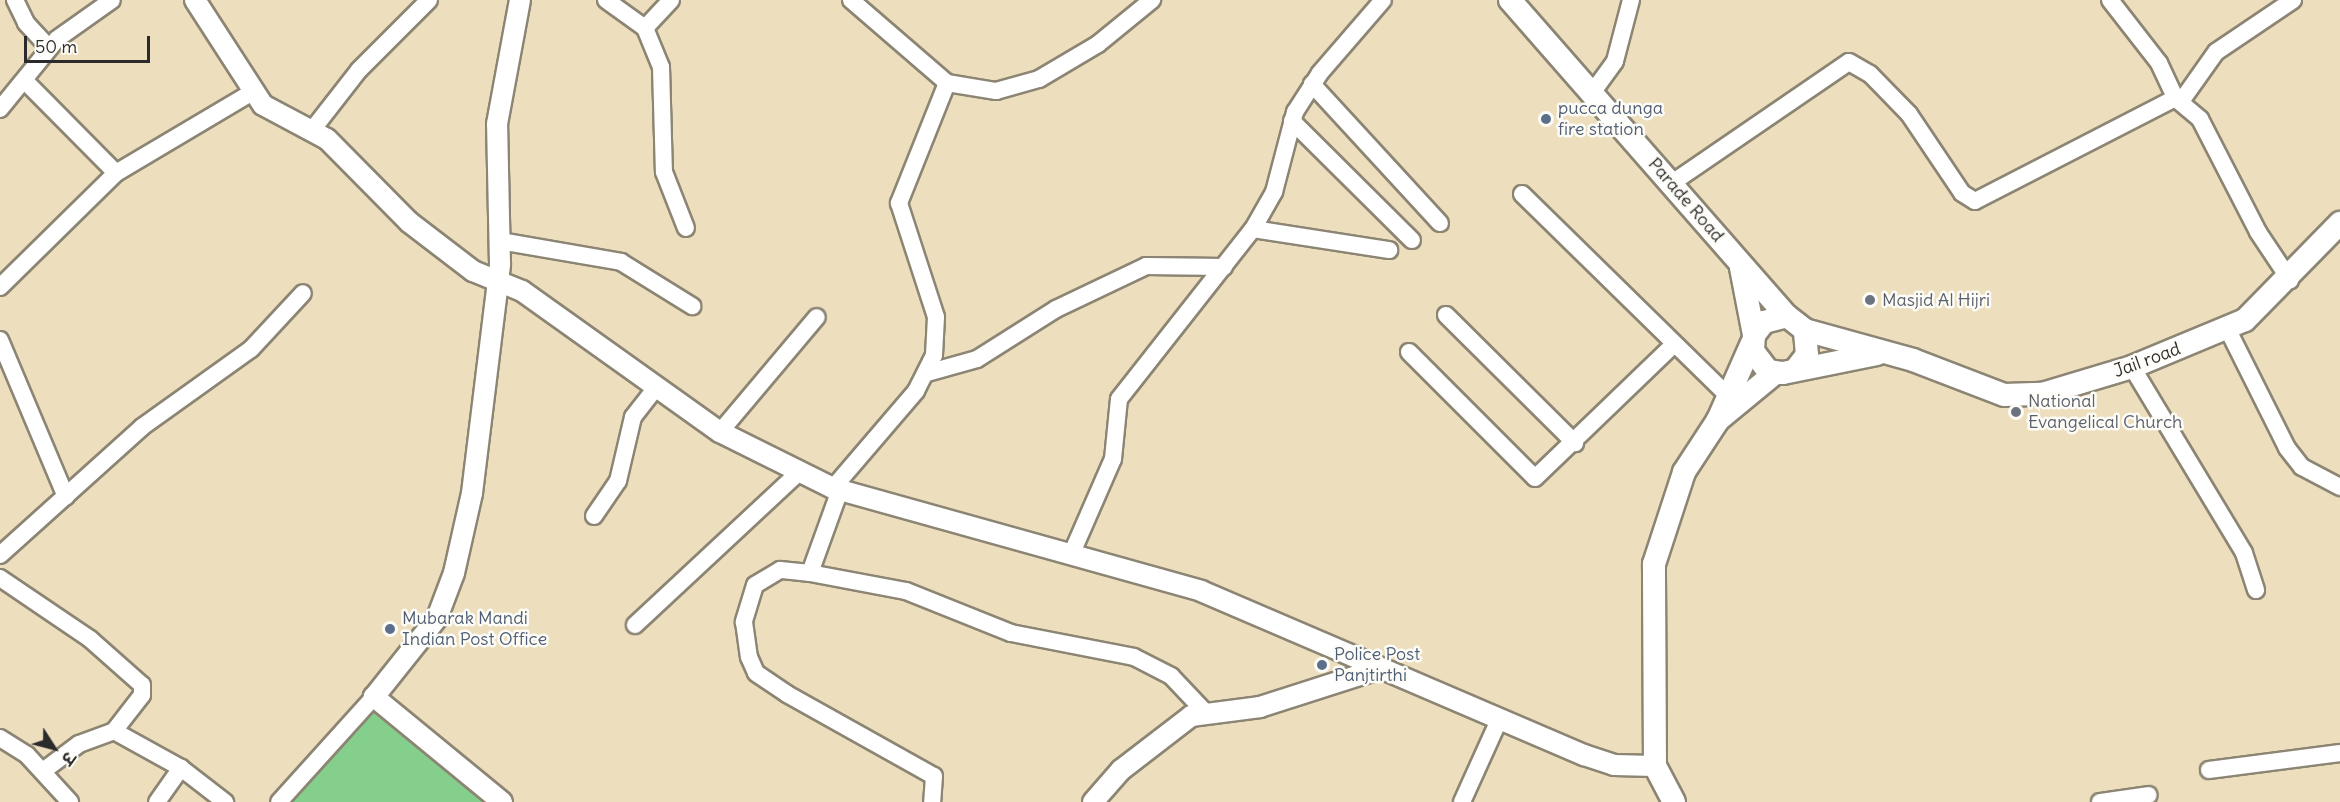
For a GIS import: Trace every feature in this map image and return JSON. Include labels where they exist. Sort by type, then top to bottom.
[{"type":"main road","name":"Parade Road","points":[[1510,0],[1672,183],[1741,267],[1787,316]]},
{"type":"main road","name":"Jail road","points":[[1806,330],[2019,397],[2132,367],[2228,330],[2260,310],[2339,228]]},
{"type":"main road","points":[[1741,267],[1756,359],[1786,371],[1882,353]]},
{"type":"main road","points":[[1674,802],[1655,766],[1654,564],[1684,472],[1718,420],[1726,394],[1753,339],[1771,318],[1787,316],[1806,330],[1807,355],[1718,420]]},
{"type":"street","points":[[15,0],[26,23],[49,48]]},
{"type":"street","points":[[0,109],[26,82],[49,48],[112,0]]},
{"type":"street","points":[[195,0],[251,93],[313,129],[409,222],[497,284],[522,291],[720,432],[836,489],[1201,591],[1375,670],[1500,718],[1604,762],[1655,766]]},
{"type":"street","points":[[313,129],[359,70],[429,0]]},
{"type":"street","points":[[279,802],[374,697],[427,634],[454,573],[472,493],[497,284],[500,241],[495,153],[511,26],[520,0]]},
{"type":"street","points":[[606,0],[645,28],[661,67],[667,190],[686,228]]},
{"type":"street","points":[[645,28],[671,0]]},
{"type":"street","points":[[851,0],[947,83],[996,91],[1039,79],[1098,44],[1152,0]]},
{"type":"street","points":[[1071,555],[1113,459],[1119,399],[1253,229],[1274,192],[1292,121],[1312,84],[1383,0]]},
{"type":"street","points":[[1592,93],[1616,61],[1631,0]]},
{"type":"street","points":[[2110,0],[2159,63],[2179,99],[2200,119],[2258,232],[2290,280]]},
{"type":"street","points":[[1672,183],[1849,62],[1870,74],[1909,114],[1962,193],[1975,201],[2179,99],[2216,52],[2293,0]]},
{"type":"street","points":[[26,82],[116,173]]},
{"type":"street","points":[[810,573],[836,489],[927,373],[936,317],[899,203],[947,83]]},
{"type":"street","points":[[1312,84],[1440,223]]},
{"type":"street","points":[[0,287],[116,173],[251,93]]},
{"type":"street","points":[[1292,121],[1412,240]]},
{"type":"street","points":[[1522,194],[1672,346],[1726,394]]},
{"type":"street","points":[[1253,229],[1389,250]]},
{"type":"street","points":[[500,241],[621,262],[692,306]]},
{"type":"street","points":[[927,373],[977,358],[1056,309],[1146,266],[1224,267]]},
{"type":"street","points":[[0,555],[142,427],[251,349],[303,293]]},
{"type":"street","points":[[1446,315],[1575,443]]},
{"type":"street","points":[[720,432],[818,317]]},
{"type":"street","points":[[2228,330],[2294,458],[2340,487]]},
{"type":"street","points":[[0,340],[66,497]]},
{"type":"street","points":[[1409,352],[1530,477],[1540,477],[1672,346]]},
{"type":"street","points":[[2132,367],[2244,553],[2256,590]]},
{"type":"street","points":[[594,516],[618,481],[633,417],[656,388]]},
{"type":"street","points":[[635,625],[800,472]]},
{"type":"street","points":[[932,802],[934,776],[818,712],[752,666],[744,621],[755,585],[780,570],[810,573],[906,591],[1011,633],[1134,657],[1171,676],[1205,712]]},
{"type":"street","points":[[0,578],[90,639],[142,685],[142,695],[114,730],[79,744],[43,771]]},
{"type":"street","points":[[1093,802],[1121,770],[1174,725],[1205,712],[1260,707],[1375,670]]},
{"type":"street","points":[[374,697],[502,802]]},
{"type":"street","points":[[1462,802],[1500,718]]},
{"type":"street","points":[[114,730],[181,768],[225,802]]},
{"type":"street","points":[[0,738],[43,771],[70,802]]},
{"type":"street","points":[[2209,770],[2340,753]]},
{"type":"street","points":[[157,802],[181,768]]},
{"type":"street","points":[[2100,802],[2149,795]]},
{"type":"green space","points":[[372,705],[493,802],[292,802]]},
{"type":"place","name":"pucca dunga fire station","points":[[1546,119]]},
{"type":"place","name":"Masjid Al Hijri","points":[[1870,300]]},
{"type":"place","name":"National Evangelical Church","points":[[2016,412]]},
{"type":"place","name":"Mubarak Mandi Indian Post Office","points":[[390,629]]},
{"type":"place","name":"Police Post Panjtirthi","points":[[1322,665]]}]
